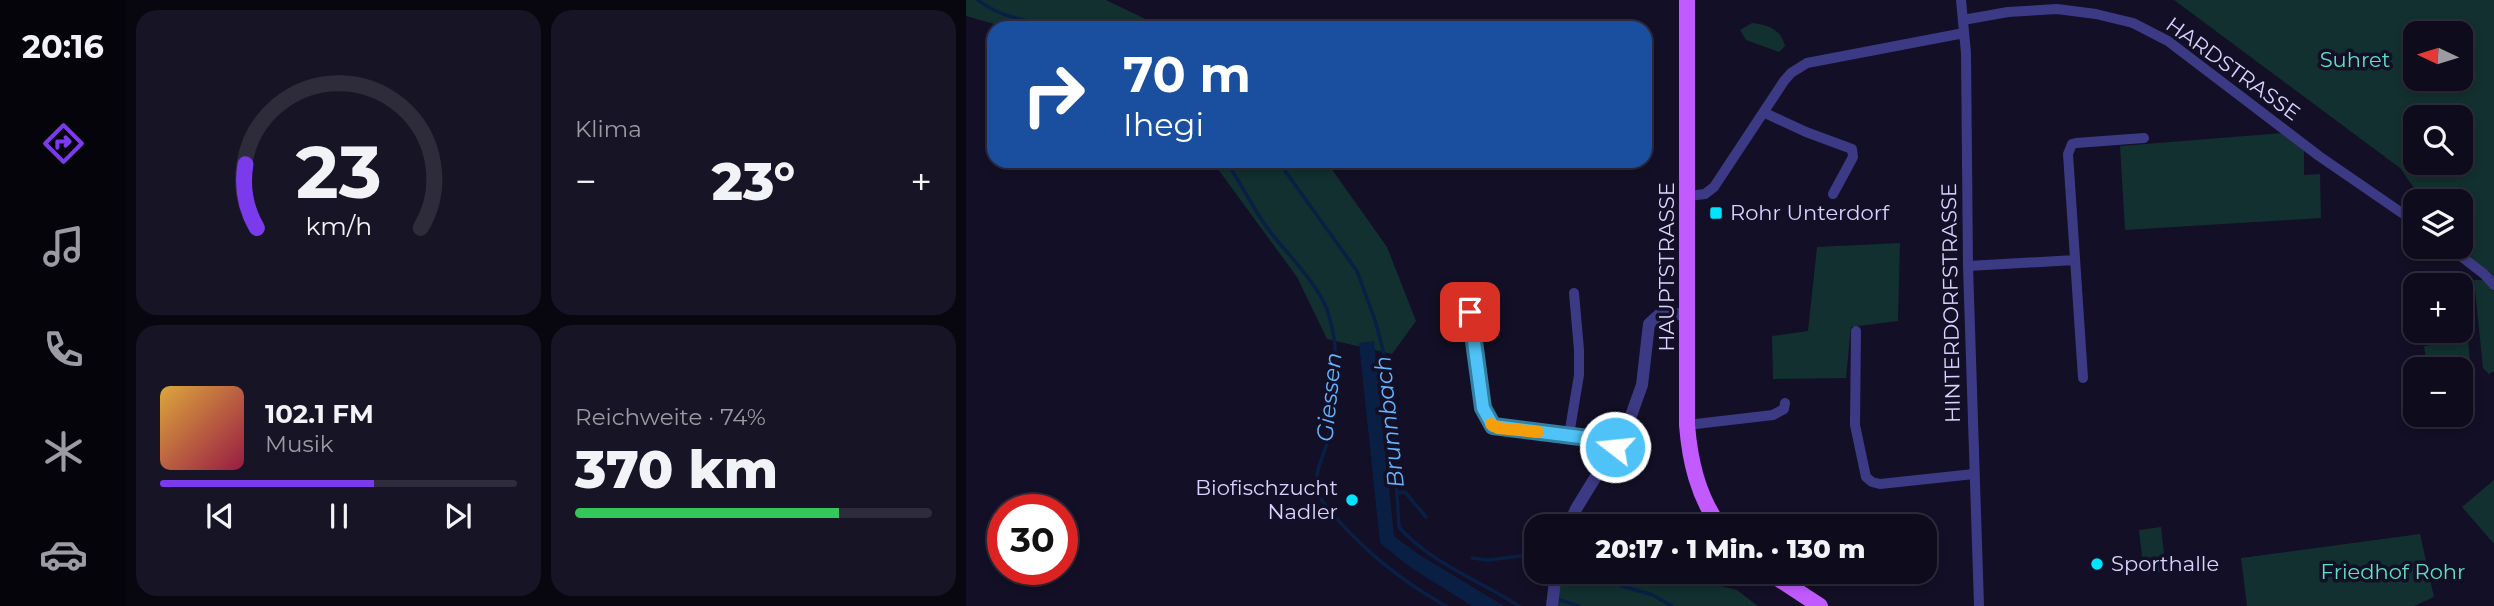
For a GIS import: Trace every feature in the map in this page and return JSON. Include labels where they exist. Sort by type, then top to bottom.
[{"type":"main road","name":"HAUPTSTRASSE","points":[[1688,0],[1687,425],[1690,455],[1697,481],[1711,514]]},
{"type":"main road","points":[[1786,584],[1820,606]]},
{"type":"street","name":"HINTERDORFSTRASSE","points":[[1961,0],[1964,20],[1968,266],[1979,606]]},
{"type":"street","name":"HARDSTRASSE","points":[[1964,20],[2008,12],[2057,9],[2096,14],[2133,23],[2168,41],[2319,156],[2403,214]]},
{"type":"street","points":[[1688,196],[1705,194],[1714,187],[1791,72],[1807,63],[1964,33]]},
{"type":"street","points":[[1765,113],[1852,149],[1853,157],[1833,194]]},
{"type":"street","points":[[2083,378],[2070,148],[2076,143],[2144,138]]},
{"type":"street","points":[[2465,259],[2494,285]]},
{"type":"street","points":[[1968,266],[2075,260]]},
{"type":"street","points":[[1569,435],[1579,375],[1574,293]]},
{"type":"street","points":[[1470,312],[1483,408],[1489,422],[1498,428],[1596,439],[1615,447]]},
{"type":"street","points":[[1574,514],[1628,424],[1642,385],[1649,324],[1660,314],[1688,314]]},
{"type":"street","points":[[1856,331],[1855,425],[1866,477],[1880,484],[1975,474]]},
{"type":"street","points":[[1687,425],[1773,415],[1784,410],[1785,403]]},
{"type":"street","points":[[1552,606],[1555,584]]},
{"type":"green space","points":[[966,0],[1106,0],[1150,21],[987,22],[966,16]]},
{"type":"green space","name":"Suhret","points":[[2174,0],[2494,0],[2494,288],[2466,259],[2473,259],[2473,189],[2415,189],[2405,175],[2473,175],[2473,105],[2403,105],[2403,172]]},
{"type":"green space","points":[[1752,23],[1773,29],[1785,46],[1779,52],[1746,40],[1740,30]]},
{"type":"green space","points":[[2283,133],[2304,151],[2304,175],[2320,174],[2321,218],[2125,230],[2120,146]]},
{"type":"green space","points":[[1217,168],[1331,168],[1387,247],[1416,321],[1392,354],[1327,339],[1297,277]]},
{"type":"green space","points":[[1900,243],[1898,321],[1851,327],[1846,378],[1773,379],[1772,336],[1808,331],[1817,247]]},
{"type":"green space","points":[[2474,280],[2484,280],[2494,291],[2494,371],[2489,374],[2483,368]]},
{"type":"green space","points":[[2468,343],[2470,357],[2426,357],[2424,346]]},
{"type":"green space","points":[[2494,480],[2494,544],[2462,507]]},
{"type":"green space","points":[[2161,527],[2166,571],[2144,574],[2139,530]]},
{"type":"green space","name":"Friedhof Rohr","points":[[2420,534],[2434,597],[2414,606],[2247,606],[2241,558]]},
{"type":"green space","points":[[1555,584],[1712,584],[1737,590],[1758,606],[1552,606]]},
{"type":"water","points":[[1374,341],[1394,536],[1418,554],[1504,606],[1472,606],[1410,567],[1380,543],[1359,343]]},
{"type":"waterway","name":"Giessen","points":[[978,0],[999,13],[1031,21]]},
{"type":"waterway","name":"Giessen","points":[[1230,168],[1268,229],[1319,293],[1329,316],[1335,347],[1336,379],[1330,428],[1317,477],[1320,498],[1375,557],[1416,588],[1446,606]]},
{"type":"waterway","name":"Brunnbach","points":[[1283,168],[1357,271],[1376,323],[1390,378],[1399,527],[1440,561],[1519,606]]},
{"type":"waterway","points":[[1397,493],[1405,492],[1426,517]]},
{"type":"waterway","points":[[1472,558],[1488,560],[1524,556]]},
{"type":"waterway","name":"Brunnbach","points":[[1617,584],[1653,595],[1672,606]]},
{"type":"waterway","points":[[1560,600],[1579,606]]},
{"type":"slow traffic","points":[[1491,424],[1498,428],[1538,432]]},
{"type":"place","name":"Rohr Unterdorf","points":[[1716,213]]},
{"type":"place","name":"Biofischzucht Nadler","points":[[1352,500]]},
{"type":"place","name":"Sporthalle","points":[[2097,564]]},
{"type":"route","points":[[1470,312],[1483,408],[1493,426],[1596,439],[1615,447]]}]
